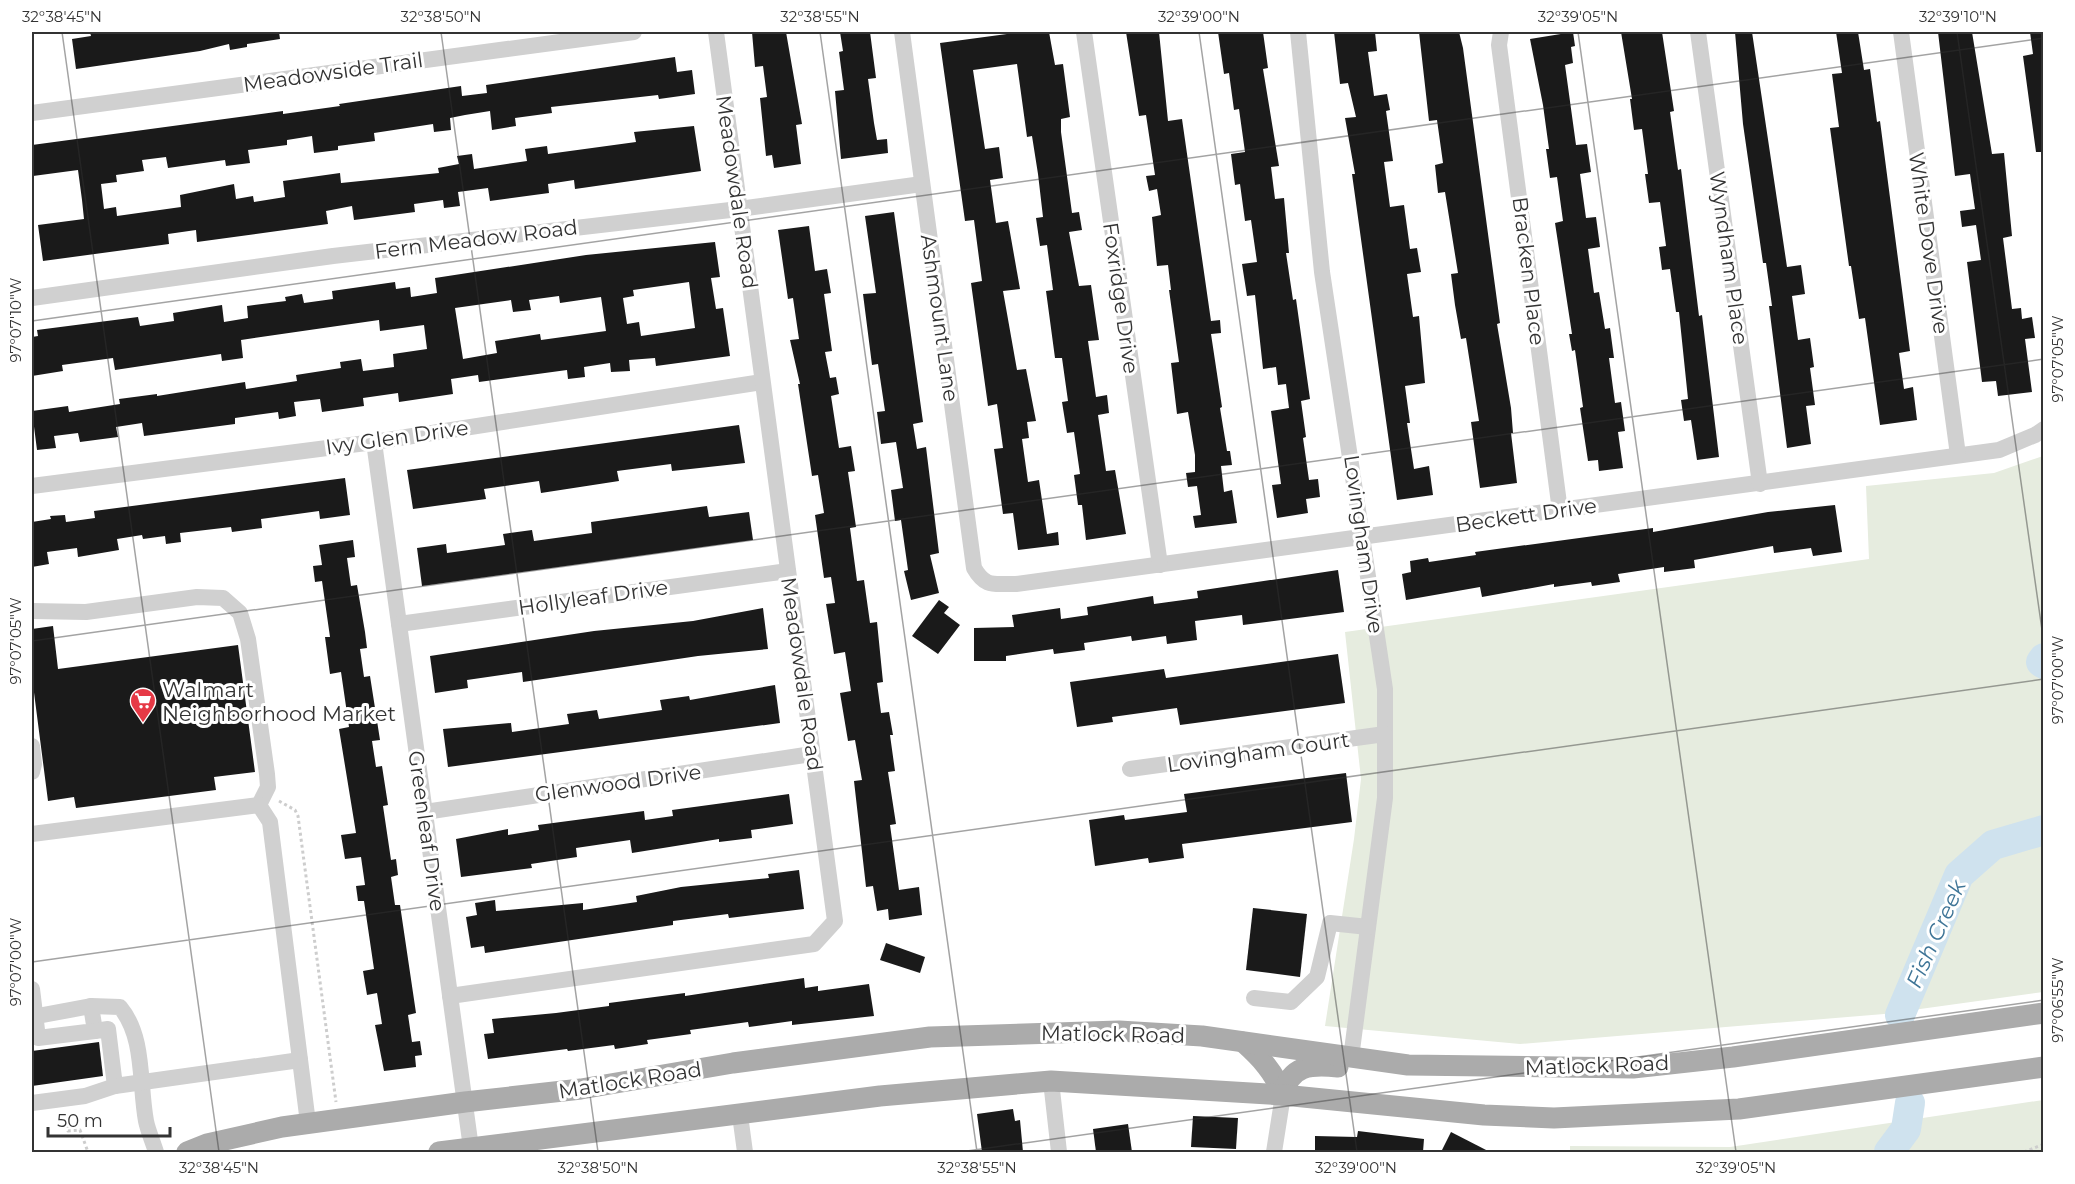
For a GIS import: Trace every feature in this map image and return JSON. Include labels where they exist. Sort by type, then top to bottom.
[{"type":"main road","name":"Matlock Road","points":[[187,1152],[207,1144],[308,1123],[465,1101],[580,1089],[733,1063],[930,1038],[1119,1031],[1202,1036],[1351,1058],[1428,1066],[1633,1068],[1733,1057],[2043,1013]]},
{"type":"main road","points":[[1243,1042],[1269,1068],[1283,1095]]},
{"type":"main road","points":[[1283,1095],[1286,1082],[1302,1068],[1321,1065],[1415,1073],[1428,1066]]},
{"type":"main road","points":[[439,1152],[934,1090],[1051,1081],[1283,1095],[1484,1115],[1554,1118],[1739,1110],[2043,1067]]},
{"type":"street","name":"Meadowside Trail","points":[[32,113],[634,32]]},
{"type":"street","name":"Meadowdale Road","points":[[450,996],[814,944],[835,921],[716,32]]},
{"type":"street","name":"Ashmount Lane","points":[[902,32],[974,568],[981,580],[989,584],[1003,584]]},
{"type":"street","name":"Foxridge Drive","points":[[1084,32],[1160,565]]},
{"type":"street","name":"Lovingham Drive","points":[[1298,32],[1322,272],[1364,537],[1385,688],[1385,798],[1351,1058]]},
{"type":"street","name":"Bracken Place","points":[[1501,32],[1499,45],[1560,511]]},
{"type":"street","name":"Wyndham Place","points":[[1698,32],[1760,484]]},
{"type":"street","name":"White Dove Drive","points":[[1901,32],[1958,455]]},
{"type":"street","name":"Fern Meadow Road","points":[[32,298],[357,253],[740,209],[922,184]]},
{"type":"street","name":"Ivy Glen Drive","points":[[32,486],[374,442],[762,382]]},
{"type":"street","name":"Beckett Drive","points":[[1003,584],[1160,565],[1999,450],[2035,435],[2043,429]]},
{"type":"street","name":"Greenleaf Drive","points":[[374,442],[471,1148]]},
{"type":"street","name":"Hollyleaf Drive","points":[[399,624],[788,571]]},
{"type":"street","points":[[32,611],[86,612],[197,597],[223,598],[240,613],[248,639],[268,787],[260,805]]},
{"type":"street","name":"Lovingham Court","points":[[1130,769],[1385,734]]},
{"type":"street","points":[[32,746],[32,772]]},
{"type":"street","name":"Glenwood Drive","points":[[425,812],[812,754]]},
{"type":"street","points":[[32,829],[260,805]]},
{"type":"street","points":[[260,805],[270,822],[308,1123]]},
{"type":"street","points":[[1254,998],[1292,1002],[1317,977],[1330,923],[1368,927]]},
{"type":"street","points":[[32,989],[35,1039],[108,1029],[115,1086]]},
{"type":"street","points":[[33,1017],[91,1005],[120,1007],[130,1020],[136,1040],[146,1122],[156,1152]]},
{"type":"street","points":[[91,1005],[95,1031]]},
{"type":"street","points":[[32,1103],[86,1096],[115,1086],[300,1060]]},
{"type":"street","points":[[1051,1081],[1059,1152]]},
{"type":"street","points":[[1274,1152],[1283,1095]]},
{"type":"street","points":[[740,1114],[746,1152]]},
{"type":"path","points":[[279,801],[295,810],[298,816],[336,1103]]},
{"type":"path","points":[[63,1099],[68,1131],[80,1130],[88,1152]]},
{"type":"path","points":[[2024,1152],[2043,1144]]},
{"type":"shaded area","points":[[2043,456],[2043,992],[1884,1014],[1520,1044],[1325,1026],[1361,779],[1345,632],[1869,559],[1866,486],[1994,473]]},
{"type":"shaded area","points":[[2043,1100],[2043,1152],[1570,1152],[1570,1146],[1730,1147]]},
{"type":"building","points":[[90,32],[279,32],[280,39],[247,44],[247,47],[230,50],[229,44],[200,51],[76,69],[72,39],[91,36]]},
{"type":"building","points":[[752,32],[786,32],[802,124],[796,125],[801,164],[774,168],[772,155],[766,156],[760,98],[767,97],[763,66],[755,67]]},
{"type":"building","points":[[840,32],[870,32],[876,78],[868,79],[874,123],[877,140],[887,139],[888,153],[841,159],[835,91],[844,90],[839,52],[843,51]]},
{"type":"building","points":[[1022,32],[1049,32],[1055,65],[1063,64],[1070,117],[1061,119],[1061,132],[1072,213],[1079,212],[1082,230],[1069,232],[1079,286],[1091,285],[1099,340],[1088,341],[1096,397],[1107,395],[1109,413],[1098,415],[1106,471],[1115,470],[1126,534],[1086,540],[1082,505],[1078,505],[1074,475],[1080,474],[1074,432],[1067,433],[1062,402],[1068,401],[1062,358],[1055,358],[1046,291],[1053,290],[1047,245],[1040,246],[1036,218],[1043,217],[1038,174],[1032,136],[1027,137],[1017,64],[973,70],[985,149],[999,147],[1003,178],[990,180],[996,223],[1008,221],[1020,289],[1003,291],[1017,370],[1026,369],[1036,421],[1027,422],[1029,438],[1022,439],[1028,482],[1039,480],[1047,534],[1058,532],[1059,545],[1018,550],[1013,513],[1003,514],[994,449],[1003,448],[997,404],[988,406],[971,283],[982,281],[974,220],[965,221],[940,43]]},
{"type":"building","points":[[1126,32],[1159,32],[1168,121],[1182,119],[1211,321],[1220,320],[1221,333],[1211,334],[1222,407],[1220,408],[1227,451],[1230,451],[1232,465],[1221,466],[1224,492],[1232,490],[1237,523],[1195,528],[1193,516],[1201,515],[1197,486],[1188,487],[1186,473],[1195,472],[1195,455],[1188,412],[1177,414],[1171,363],[1179,362],[1169,290],[1171,290],[1168,265],[1157,266],[1152,217],[1161,215],[1157,189],[1149,191],[1146,176],[1155,175],[1146,115],[1139,116]]},
{"type":"building","points":[[1218,32],[1263,32],[1268,68],[1263,69],[1279,166],[1271,167],[1275,199],[1284,198],[1289,253],[1286,253],[1293,300],[1296,299],[1310,399],[1301,401],[1306,437],[1303,438],[1309,480],[1318,479],[1320,497],[1306,499],[1308,513],[1277,518],[1272,485],[1281,484],[1271,411],[1289,408],[1286,384],[1278,385],[1276,367],[1263,369],[1255,295],[1247,296],[1242,264],[1257,262],[1251,220],[1245,221],[1240,184],[1235,185],[1231,154],[1245,152],[1239,109],[1234,110],[1229,73],[1224,74]]},
{"type":"building","points":[[1334,32],[1375,32],[1377,51],[1368,52],[1374,96],[1387,94],[1390,110],[1386,111],[1393,161],[1384,162],[1390,207],[1404,205],[1410,249],[1417,248],[1421,272],[1407,274],[1413,317],[1419,316],[1425,383],[1405,386],[1410,423],[1407,423],[1414,469],[1429,466],[1433,495],[1397,500],[1352,174],[1355,174],[1345,118],[1356,117],[1348,83],[1340,84]]},
{"type":"building","points":[[1419,32],[1459,32],[1463,48],[1500,323],[1497,324],[1511,408],[1513,433],[1511,433],[1517,483],[1480,488],[1471,422],[1479,421],[1466,338],[1461,339],[1455,305],[1451,274],[1458,273],[1445,192],[1438,193],[1435,165],[1443,163],[1437,120],[1429,121]]},
{"type":"building","points":[[1573,32],[1575,46],[1571,47],[1573,63],[1565,65],[1576,145],[1587,144],[1591,172],[1580,174],[1586,218],[1596,217],[1600,247],[1588,249],[1594,293],[1599,292],[1605,329],[1610,328],[1614,358],[1609,358],[1615,403],[1621,402],[1625,431],[1618,432],[1623,468],[1599,471],[1598,460],[1588,461],[1580,408],[1583,407],[1575,350],[1572,351],[1569,334],[1572,334],[1555,223],[1563,221],[1557,177],[1550,178],[1543,105],[1530,39]]},
{"type":"building","points":[[1621,32],[1662,32],[1674,111],[1670,112],[1678,170],[1681,169],[1699,316],[1702,315],[1719,457],[1697,460],[1691,420],[1684,421],[1681,400],[1688,399],[1679,312],[1676,312],[1670,269],[1662,270],[1659,247],[1666,246],[1660,202],[1649,203],[1642,129],[1634,130],[1630,99],[1632,99]]},
{"type":"building","points":[[1735,32],[1752,32],[1787,267],[1801,265],[1805,294],[1792,296],[1798,340],[1810,338],[1814,367],[1810,368],[1815,405],[1806,406],[1811,444],[1787,448],[1769,306],[1772,306],[1766,263],[1763,263],[1743,124]]},
{"type":"building","points":[[1836,32],[1858,32],[1864,70],[1870,69],[1877,122],[1880,121],[1910,351],[1899,353],[1904,389],[1913,387],[1917,420],[1880,425],[1865,318],[1859,319],[1851,266],[1849,266],[1830,128],[1839,127],[1832,74],[1842,73]]},
{"type":"building","points":[[1938,32],[1972,32],[1992,154],[2004,153],[2012,236],[2003,238],[2012,309],[2021,308],[2022,319],[2032,317],[2035,338],[2025,339],[2032,392],[1998,396],[1996,381],[1982,382],[1967,262],[1981,260],[1976,225],[1962,227],[1960,211],[1975,209],[1970,174],[1955,176]]},
{"type":"building","points":[[2030,32],[2043,32],[2043,152],[2036,152],[2023,56],[2033,54]]},
{"type":"building","points":[[675,57],[677,72],[692,70],[695,94],[659,99],[658,95],[551,107],[552,113],[515,118],[516,126],[492,130],[490,111],[450,118],[451,130],[434,132],[433,124],[374,133],[375,141],[338,146],[338,150],[314,153],[312,136],[287,140],[287,145],[248,150],[250,163],[226,166],[225,160],[168,168],[166,157],[142,160],[144,171],[116,175],[117,182],[101,184],[104,209],[116,207],[117,216],[181,207],[180,195],[234,184],[236,199],[253,196],[254,202],[285,197],[283,181],[340,173],[341,183],[439,173],[438,168],[459,164],[457,156],[472,154],[474,169],[527,161],[525,149],[547,146],[548,154],[636,142],[634,132],[694,126],[701,171],[575,189],[574,180],[548,184],[549,193],[490,201],[488,188],[458,192],[460,206],[444,208],[443,200],[414,204],[415,212],[354,220],[352,206],[326,211],[328,224],[197,242],[196,230],[168,234],[169,244],[43,261],[38,225],[84,219],[78,170],[33,176],[32,145],[283,111],[283,114],[461,86],[462,96],[487,93],[486,85]]},
{"type":"building","points":[[894,212],[923,422],[913,424],[917,449],[926,447],[939,553],[930,555],[939,593],[911,600],[904,571],[908,570],[901,520],[895,521],[891,490],[903,488],[896,442],[881,444],[877,412],[885,411],[878,364],[872,365],[863,294],[876,293],[865,216]]},
{"type":"building","points":[[809,226],[815,271],[827,269],[831,293],[824,294],[832,351],[825,352],[830,378],[836,377],[839,394],[831,396],[839,448],[851,446],[855,471],[848,472],[856,527],[850,528],[857,581],[864,580],[870,623],[877,622],[883,682],[877,683],[881,713],[889,712],[893,735],[890,735],[895,771],[888,772],[896,824],[890,825],[899,890],[919,887],[922,915],[889,920],[888,909],[877,911],[873,886],[866,887],[854,781],[862,780],[855,740],[848,741],[840,693],[851,691],[845,652],[834,654],[826,604],[835,603],[831,577],[824,578],[815,515],[824,513],[818,475],[812,476],[798,384],[800,384],[790,340],[799,339],[793,298],[788,299],[778,230]]},
{"type":"building","points":[[715,242],[720,277],[711,278],[716,309],[723,308],[730,356],[656,366],[655,358],[629,360],[630,371],[611,372],[610,363],[584,367],[585,377],[568,379],[567,370],[479,382],[478,375],[451,379],[453,394],[399,402],[398,393],[363,398],[364,406],[322,412],[320,399],[294,402],[296,416],[279,419],[278,412],[235,418],[235,424],[144,436],[142,423],[116,427],[118,437],[80,442],[78,433],[54,436],[56,448],[37,450],[32,411],[68,406],[69,412],[120,404],[119,399],[157,394],[157,396],[245,382],[246,389],[297,381],[296,375],[341,368],[340,362],[361,359],[363,371],[394,367],[393,354],[427,349],[424,325],[380,331],[379,320],[241,340],[243,358],[222,361],[221,354],[115,370],[113,358],[62,365],[63,371],[32,376],[32,337],[38,336],[37,330],[138,317],[140,326],[174,321],[173,313],[222,305],[224,322],[248,318],[247,306],[286,301],[285,297],[302,294],[304,303],[333,299],[332,291],[395,282],[396,289],[410,287],[411,297],[437,293],[435,278],[586,255]],"holes":[[[689,282],[695,328],[641,336],[639,322],[627,324],[623,298],[634,296],[633,290]],[[559,296],[560,303],[601,297],[606,331],[541,340],[540,334],[495,341],[497,353],[463,359],[455,308],[511,300],[513,312],[531,310],[529,300]]]},
{"type":"building","points":[[739,425],[745,463],[672,471],[671,464],[617,471],[619,481],[541,493],[539,481],[484,489],[486,499],[413,509],[407,470]]},
{"type":"building","points":[[345,478],[350,515],[320,519],[319,511],[261,519],[262,528],[232,532],[231,527],[180,533],[181,542],[166,544],[165,536],[143,539],[142,535],[117,539],[119,550],[78,557],[77,548],[47,552],[49,564],[32,567],[32,522],[51,519],[50,516],[65,515],[66,522],[95,518],[94,511]]},
{"type":"building","points":[[1835,505],[1842,552],[1813,556],[1811,548],[1774,553],[1773,546],[1694,560],[1695,568],[1664,572],[1664,567],[1618,574],[1620,582],[1592,586],[1591,582],[1554,587],[1554,584],[1482,597],[1480,587],[1406,600],[1402,574],[1411,572],[1410,561],[1428,558],[1429,562],[1476,555],[1475,552],[1653,528],[1653,532],[1768,512]]},
{"type":"building","points":[[707,506],[709,517],[749,512],[753,540],[422,586],[417,548],[446,544],[447,553],[505,545],[503,534],[532,530],[534,541],[592,533],[591,522]]},
{"type":"building","points":[[353,540],[355,557],[347,558],[351,586],[357,585],[365,632],[367,648],[360,649],[364,677],[370,676],[380,740],[372,741],[376,767],[382,766],[388,805],[383,806],[391,860],[396,859],[398,875],[391,877],[395,905],[400,905],[416,1013],[408,1015],[412,1042],[420,1041],[422,1055],[415,1056],[416,1067],[384,1071],[375,1025],[382,1024],[377,993],[367,995],[363,971],[374,969],[364,901],[358,901],[356,886],[365,885],[361,857],[345,859],[341,835],[356,833],[339,729],[349,727],[341,672],[330,674],[325,637],[330,637],[322,581],[315,582],[313,566],[322,565],[319,545]]},
{"type":"building","points":[[1338,570],[1344,612],[1243,625],[1242,615],[1195,621],[1197,640],[1167,644],[1166,636],[1132,641],[1131,636],[1084,643],[1085,650],[1054,654],[1053,649],[1006,656],[1006,661],[974,661],[974,628],[1014,627],[1012,615],[1060,608],[1061,619],[1088,615],[1087,607],[1153,596],[1154,604],[1198,598],[1197,591]]},
{"type":"building","points":[[939,600],[949,607],[944,613],[960,625],[938,654],[912,636]]},
{"type":"building","points":[[763,608],[768,649],[698,656],[523,682],[522,672],[467,680],[468,688],[435,693],[430,656],[594,631],[693,621]]},
{"type":"building","name":"Walmart Neighborhood Market","points":[[53,626],[58,669],[238,645],[255,772],[214,777],[216,790],[76,808],[74,797],[48,801],[32,677],[32,629]]},
{"type":"building","points":[[1338,654],[1345,703],[1180,725],[1177,708],[1112,717],[1113,722],[1077,727],[1070,682],[1164,669],[1166,678]]},
{"type":"building","points":[[775,685],[780,723],[448,767],[443,729],[511,723],[512,732],[569,724],[567,714],[597,710],[599,719],[662,710],[660,700],[689,696],[690,700]]},
{"type":"building","points":[[1346,773],[1352,822],[1182,844],[1184,858],[1149,863],[1148,858],[1095,866],[1089,820],[1124,815],[1125,820],[1187,812],[1184,794]]},
{"type":"building","points":[[789,794],[793,824],[751,830],[752,838],[719,842],[719,839],[632,853],[630,840],[576,848],[577,857],[531,864],[532,868],[461,877],[456,839],[508,829],[508,835],[539,830],[538,825],[644,811],[645,820],[673,816],[672,810]]},
{"type":"building","points":[[799,870],[804,909],[729,918],[728,914],[673,921],[673,925],[485,953],[484,946],[471,948],[466,917],[477,915],[475,903],[495,900],[496,911],[583,903],[583,910],[637,902],[636,896],[681,887],[769,878],[768,874]]},
{"type":"building","points":[[1253,908],[1307,914],[1300,977],[1246,970]]},
{"type":"building","points":[[886,943],[925,957],[920,973],[880,960]]},
{"type":"building","points":[[804,978],[805,988],[818,986],[818,991],[869,984],[874,1016],[792,1025],[792,1021],[749,1027],[748,1022],[690,1030],[691,1034],[647,1040],[648,1044],[615,1049],[614,1045],[488,1059],[484,1034],[494,1033],[492,1019],[556,1013],[609,1006],[609,1003],[685,993],[685,996]]},
{"type":"building","points":[[99,1042],[103,1076],[32,1086],[32,1051]]},
{"type":"building","points":[[1013,1109],[1015,1121],[1020,1120],[1023,1152],[982,1152],[977,1114]]},
{"type":"building","points":[[1193,1116],[1238,1118],[1236,1149],[1191,1147]]},
{"type":"building","points":[[1128,1124],[1132,1152],[1096,1152],[1093,1129]]},
{"type":"building","points":[[1358,1131],[1424,1139],[1423,1152],[1315,1152],[1315,1136],[1357,1137]]},
{"type":"building","points":[[1451,1132],[1490,1152],[1441,1152]]},
{"type":"waterway","name":"Fish Creek","points":[[2044,658],[2041,662],[2044,664]]},
{"type":"waterway","name":"Fish Creek","points":[[1900,1015],[1959,875],[1993,845],[2044,830]]},
{"type":"waterway","name":"Fish Creek","points":[[1889,1152],[1906,1129],[1910,1103]]},
{"type":"place","name":"Walmart Neighborhood Market","points":[[143,724]]}]
